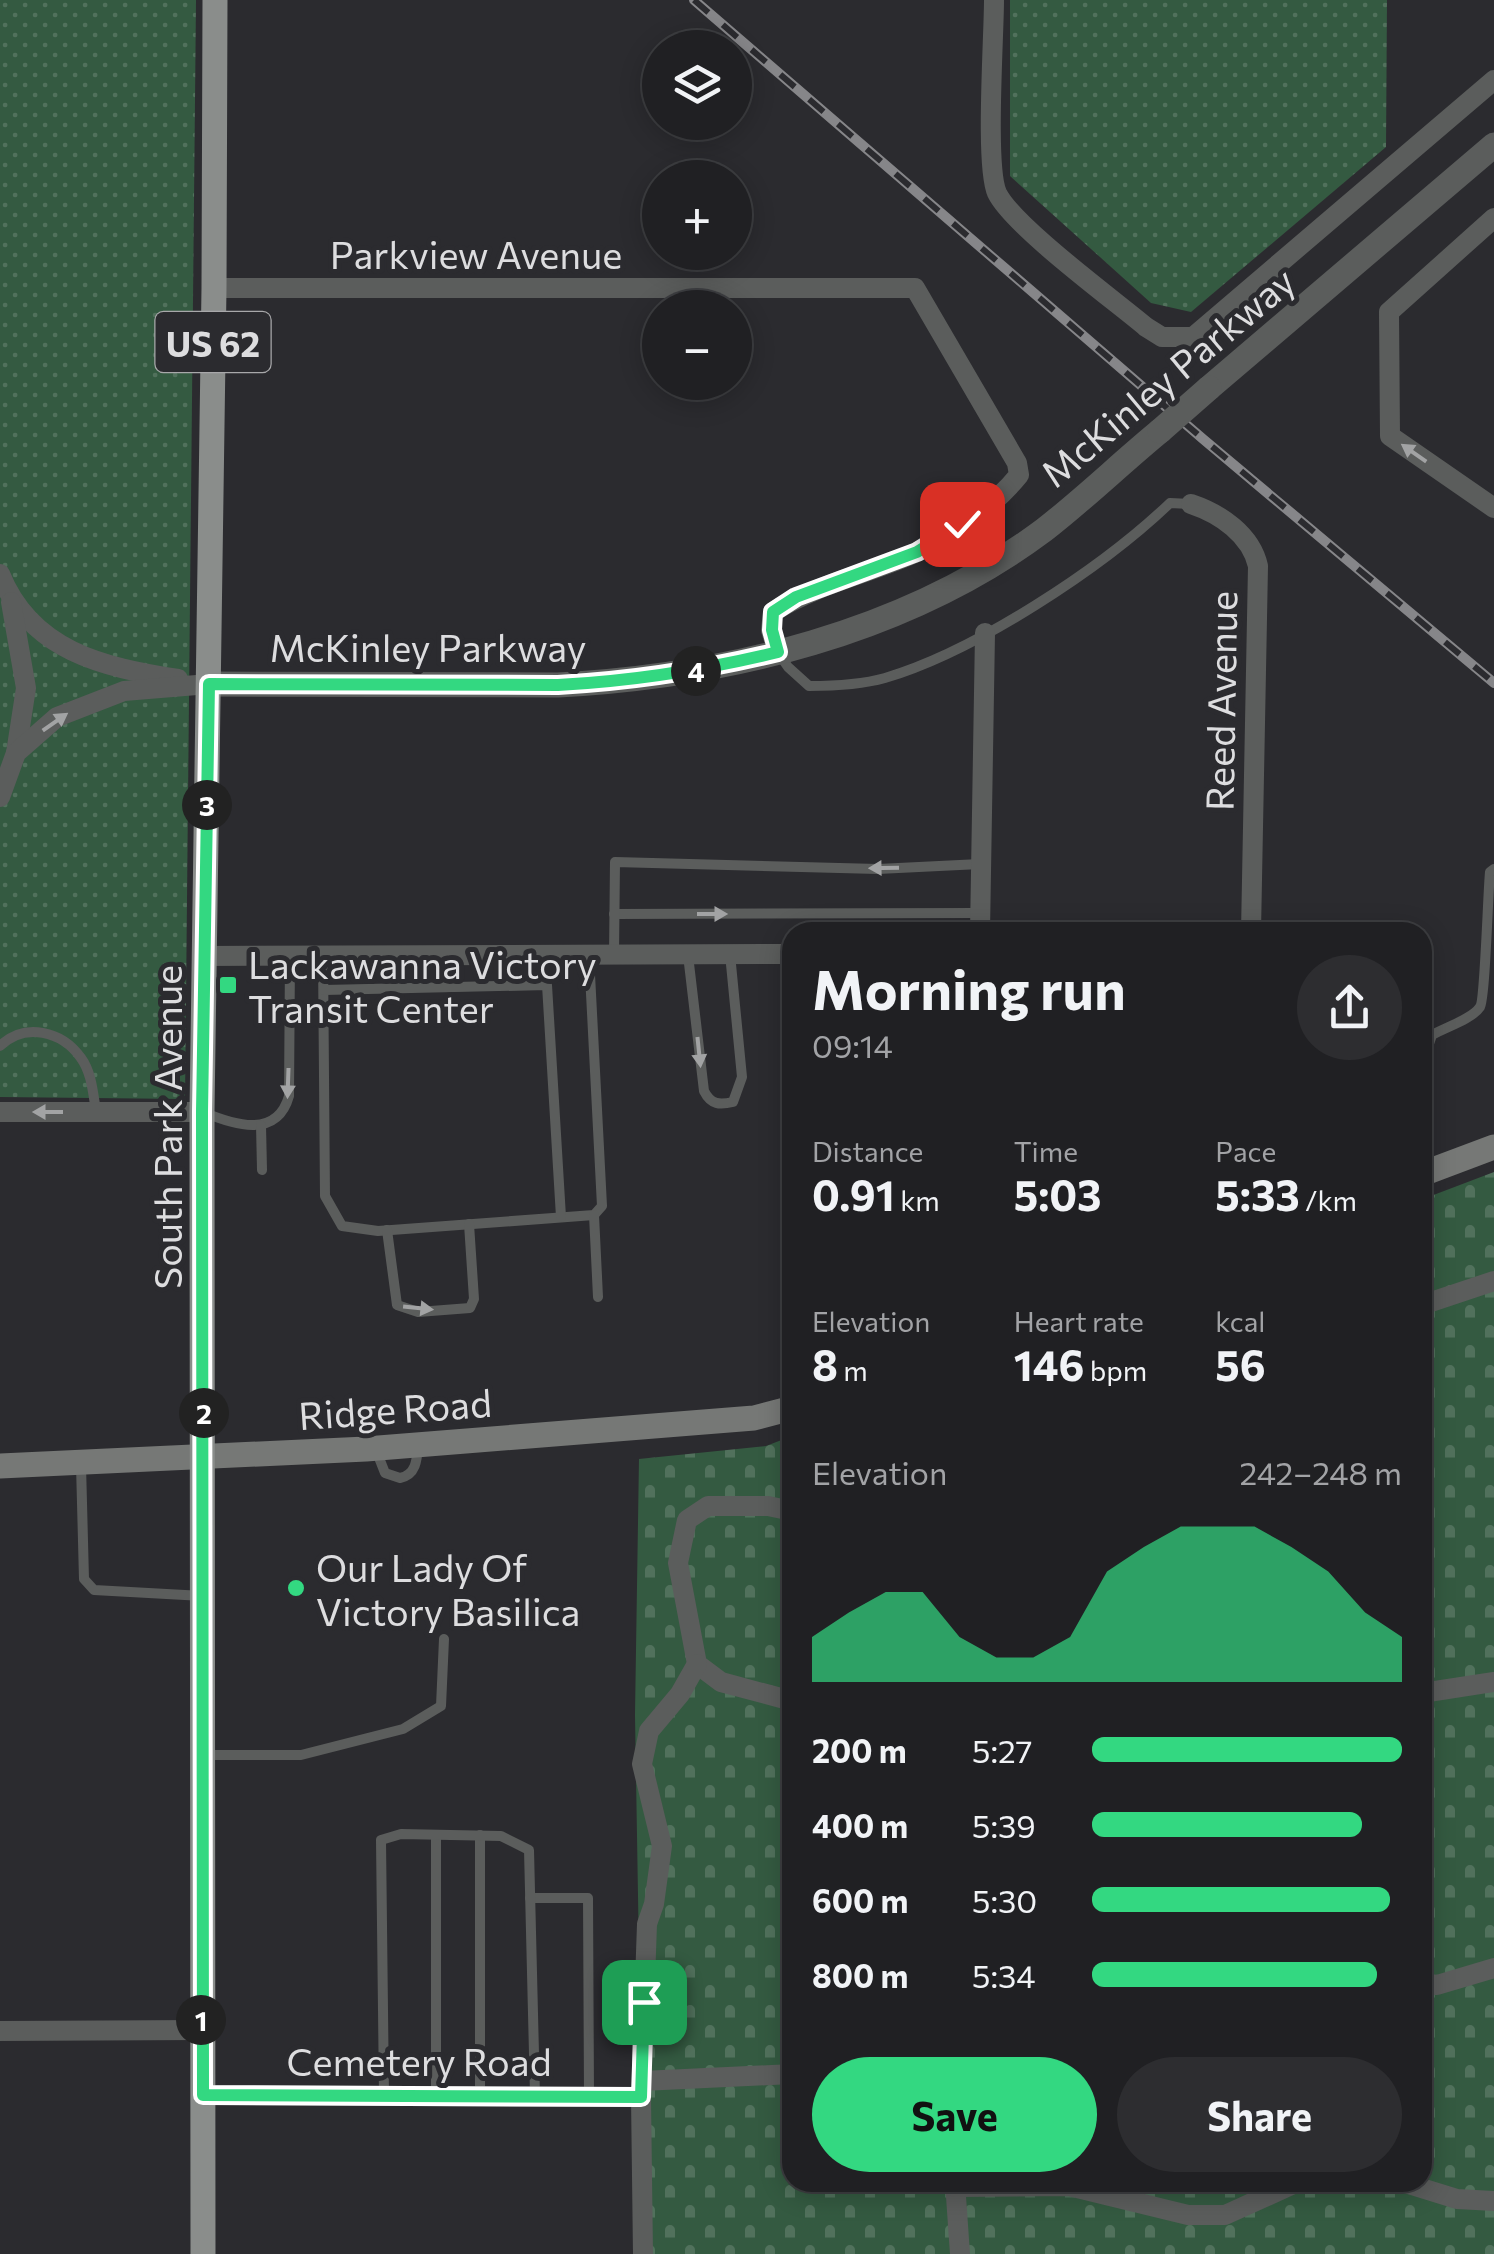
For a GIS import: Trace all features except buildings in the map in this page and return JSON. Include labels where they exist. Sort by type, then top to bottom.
[{"type":"main road","name":"South Park Avenue","points":[[203,2254],[202,1112],[215,0]]},
{"type":"main road","points":[[1432,1171],[1494,1147]]},
{"type":"main road","name":"Ridge Road","points":[[0,1466],[376,1449],[754,1418],[782,1411]]},
{"type":"street","points":[[994,0],[993,164],[997,192],[1017,218],[1146,328],[1162,336],[1193,336],[1494,80]]},
{"type":"street","name":"McKinley Parkway","points":[[209,684],[583,684],[694,672],[778,652],[881,617],[982,570],[1044,529],[1494,145]]},
{"type":"street","points":[[1494,218],[1389,312],[1390,436],[1494,508]]},
{"type":"street","name":"Parkview Avenue","points":[[214,288],[915,288],[1017,463],[1020,475],[977,513],[917,552],[796,597],[773,612],[772,630],[778,652]]},
{"type":"street","name":"Reed Avenue","points":[[1192,504],[1229,524],[1254,549],[1258,566],[1251,922]]},
{"type":"street","points":[[0,574],[11,601],[26,688],[16,753],[0,797]]},
{"type":"street","points":[[11,601],[44,636],[84,656],[126,671],[209,684]]},
{"type":"street","points":[[980,922],[985,633]]},
{"type":"street","points":[[16,753],[57,717],[94,700],[124,691],[209,684]]},
{"type":"street","points":[[203,956],[782,954]]},
{"type":"street","points":[[0,1112],[202,1112]]},
{"type":"street","points":[[1432,1301],[1494,1282]]},
{"type":"street","points":[[643,2254],[640,2091],[647,1924],[654,1904],[662,1846],[642,1764],[649,1730],[680,1694],[697,1664],[678,1563],[687,1520],[708,1506],[782,1509]]},
{"type":"street","points":[[697,1664],[721,1682],[782,1698]]},
{"type":"street","points":[[1432,1691],[1494,1682]]},
{"type":"street","points":[[1432,1984],[1494,1968]]},
{"type":"street","points":[[0,2031],[201,2030]]},
{"type":"street","name":"Cemetery Road","points":[[203,2095],[590,2095],[782,2075]]},
{"type":"street","points":[[1432,2191],[1457,2199],[1494,2201]]},
{"type":"street","points":[[956,2192],[960,2254]]},
{"type":"street","points":[[1094,2192],[1188,2215],[1225,2215],[1276,2192]]},
{"type":"lane","points":[[778,652],[788,668],[809,686],[842,686],[885,678],[985,633],[1073,581],[1170,503],[1192,504]]},
{"type":"lane","points":[[614,955],[615,862],[878,868],[981,864]]},
{"type":"lane","points":[[1432,1035],[1479,1010],[1484,998],[1484,930],[1490,872],[1494,869]]},
{"type":"lane","points":[[614,914],[939,922]]},
{"type":"lane","points":[[688,955],[704,1092],[720,1105],[733,1102],[742,1077],[730,954]]},
{"type":"lane","points":[[588,955],[602,1206],[594,1215],[598,1297]]},
{"type":"lane","points":[[202,1112],[232,1124],[261,1124],[285,1111],[289,1096],[290,956]]},
{"type":"lane","points":[[323,956],[325,1196],[342,1226],[387,1230],[594,1215]]},
{"type":"lane","points":[[324,990],[547,986],[562,1217]]},
{"type":"lane","points":[[0,1046],[18,1033],[40,1031],[60,1038],[81,1058],[90,1076],[96,1112]]},
{"type":"lane","points":[[261,1124],[262,1170]]},
{"type":"lane","points":[[387,1230],[397,1306],[418,1312],[470,1308],[474,1300],[470,1224]]},
{"type":"lane","points":[[81,1462],[84,1578],[88,1585],[94,1590],[204,1596]]},
{"type":"lane","points":[[203,1755],[301,1755],[403,1729],[441,1706],[444,1639]]},
{"type":"lane","points":[[384,2095],[381,1840],[401,1834],[501,1836],[529,1850],[534,2095]]},
{"type":"lane","points":[[436,1834],[436,2095]]},
{"type":"lane","points":[[480,1835],[480,2095]]},
{"type":"lane","points":[[530,1898],[588,1898],[590,2095]]},
{"type":"green space","points":[[0,0],[196,0],[185,1099],[0,1097]]},
{"type":"green space","points":[[1010,0],[1387,0],[1386,147],[1191,312],[1151,303],[1010,176]]},
{"type":"green space","points":[[1494,1172],[1494,2254],[644,2254],[635,1715],[639,1459],[766,1446],[782,1440],[782,2192],[1432,2192],[1432,1196]]},
{"type":"railway","points":[[694,0],[1203,439],[1494,683]]},
{"type":"place","name":"Lackawanna Victory Transit Center","points":[[228,985]]},
{"type":"place","name":"Our Lady Of Victory Basilica","points":[[296,1588]]},
{"type":"route","points":[[644,2002],[641,2097],[203,2095],[202,1112],[209,684],[558,685],[662,677],[709,669],[778,652],[772,630],[773,612],[796,597],[917,552],[962,524]]}]
